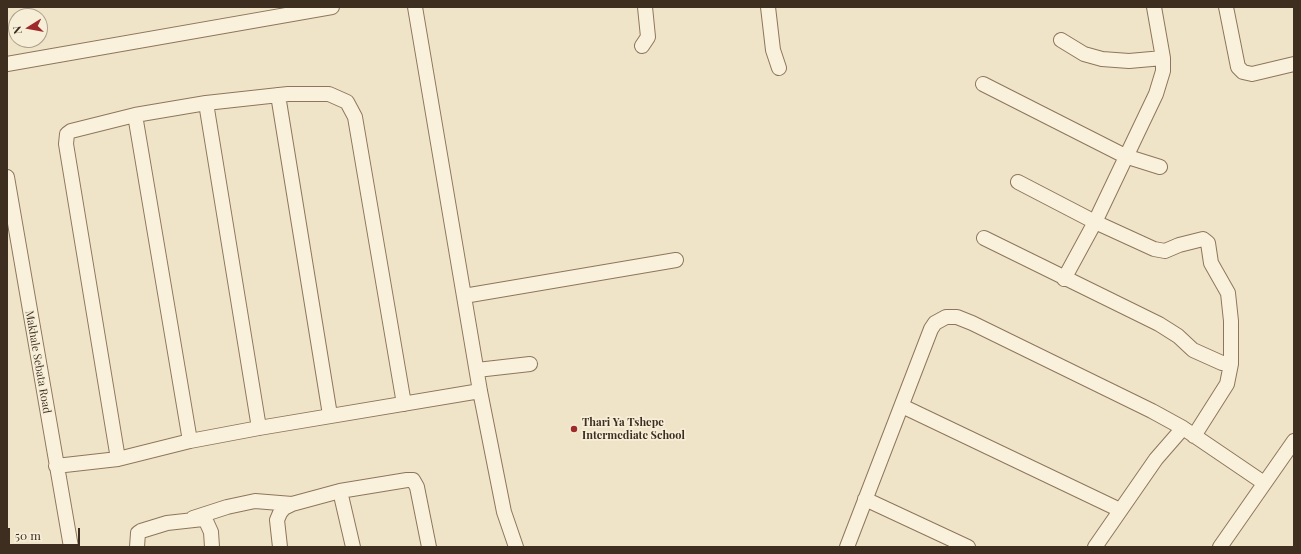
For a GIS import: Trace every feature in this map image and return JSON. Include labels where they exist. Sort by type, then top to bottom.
[{"type":"street","points":[[7,64],[332,7]]},
{"type":"street","points":[[415,7],[480,391],[504,512],[516,547]]},
{"type":"street","points":[[642,46],[648,37],[645,7]]},
{"type":"street","points":[[768,7],[773,50],[779,68]]},
{"type":"street","points":[[1064,279],[1094,222],[1156,94],[1163,71],[1163,58],[1154,7]]},
{"type":"street","points":[[1226,7],[1238,67],[1243,72],[1252,74],[1294,64]]},
{"type":"street","points":[[1061,40],[1084,54],[1102,59],[1129,61],[1163,58]]},
{"type":"street","points":[[983,84],[1125,156],[1160,167]]},
{"type":"street","points":[[118,459],[66,144],[67,134],[71,130],[135,114],[206,103],[278,95],[312,93],[329,94],[347,102],[352,108],[404,404]]},
{"type":"street","points":[[278,95],[330,415]]},
{"type":"street","points":[[206,103],[259,428]]},
{"type":"street","points":[[135,114],[190,441]]},
{"type":"street","name":"Makhale Sebata Road","points":[[7,177],[71,547]]},
{"type":"street","points":[[1018,182],[1094,222],[1160,250],[1169,250],[1179,245],[1203,239],[1206,240],[1211,263],[1228,293],[1231,321],[1231,364],[1227,384],[1188,432],[1156,459],[1095,547]]},
{"type":"street","points":[[984,238],[1064,279],[1159,324],[1178,336],[1193,350],[1222,363],[1231,364]]},
{"type":"street","points":[[464,296],[676,260]]},
{"type":"street","points":[[847,547],[931,329],[940,319],[951,316],[957,317],[985,329],[1152,411],[1188,432],[1264,483]]},
{"type":"street","points":[[477,370],[530,364]]},
{"type":"street","points":[[56,466],[118,459],[190,441],[259,428],[480,391]]},
{"type":"street","points":[[902,406],[1120,510]]},
{"type":"street","points":[[1220,547],[1294,441]]},
{"type":"street","points":[[280,547],[277,520],[284,508],[292,504],[340,491],[414,480],[420,497],[429,547]]},
{"type":"street","points":[[340,491],[353,547]]},
{"type":"street","points":[[865,499],[968,547]]},
{"type":"street","points":[[137,547],[138,533],[167,523],[189,519],[227,507],[255,501],[292,504]]},
{"type":"street","points":[[189,519],[203,519],[206,521],[211,532],[212,547]]},
{"type":"place","name":"Thari Ya Tshepe Intermediate School","points":[[574,429]]}]
